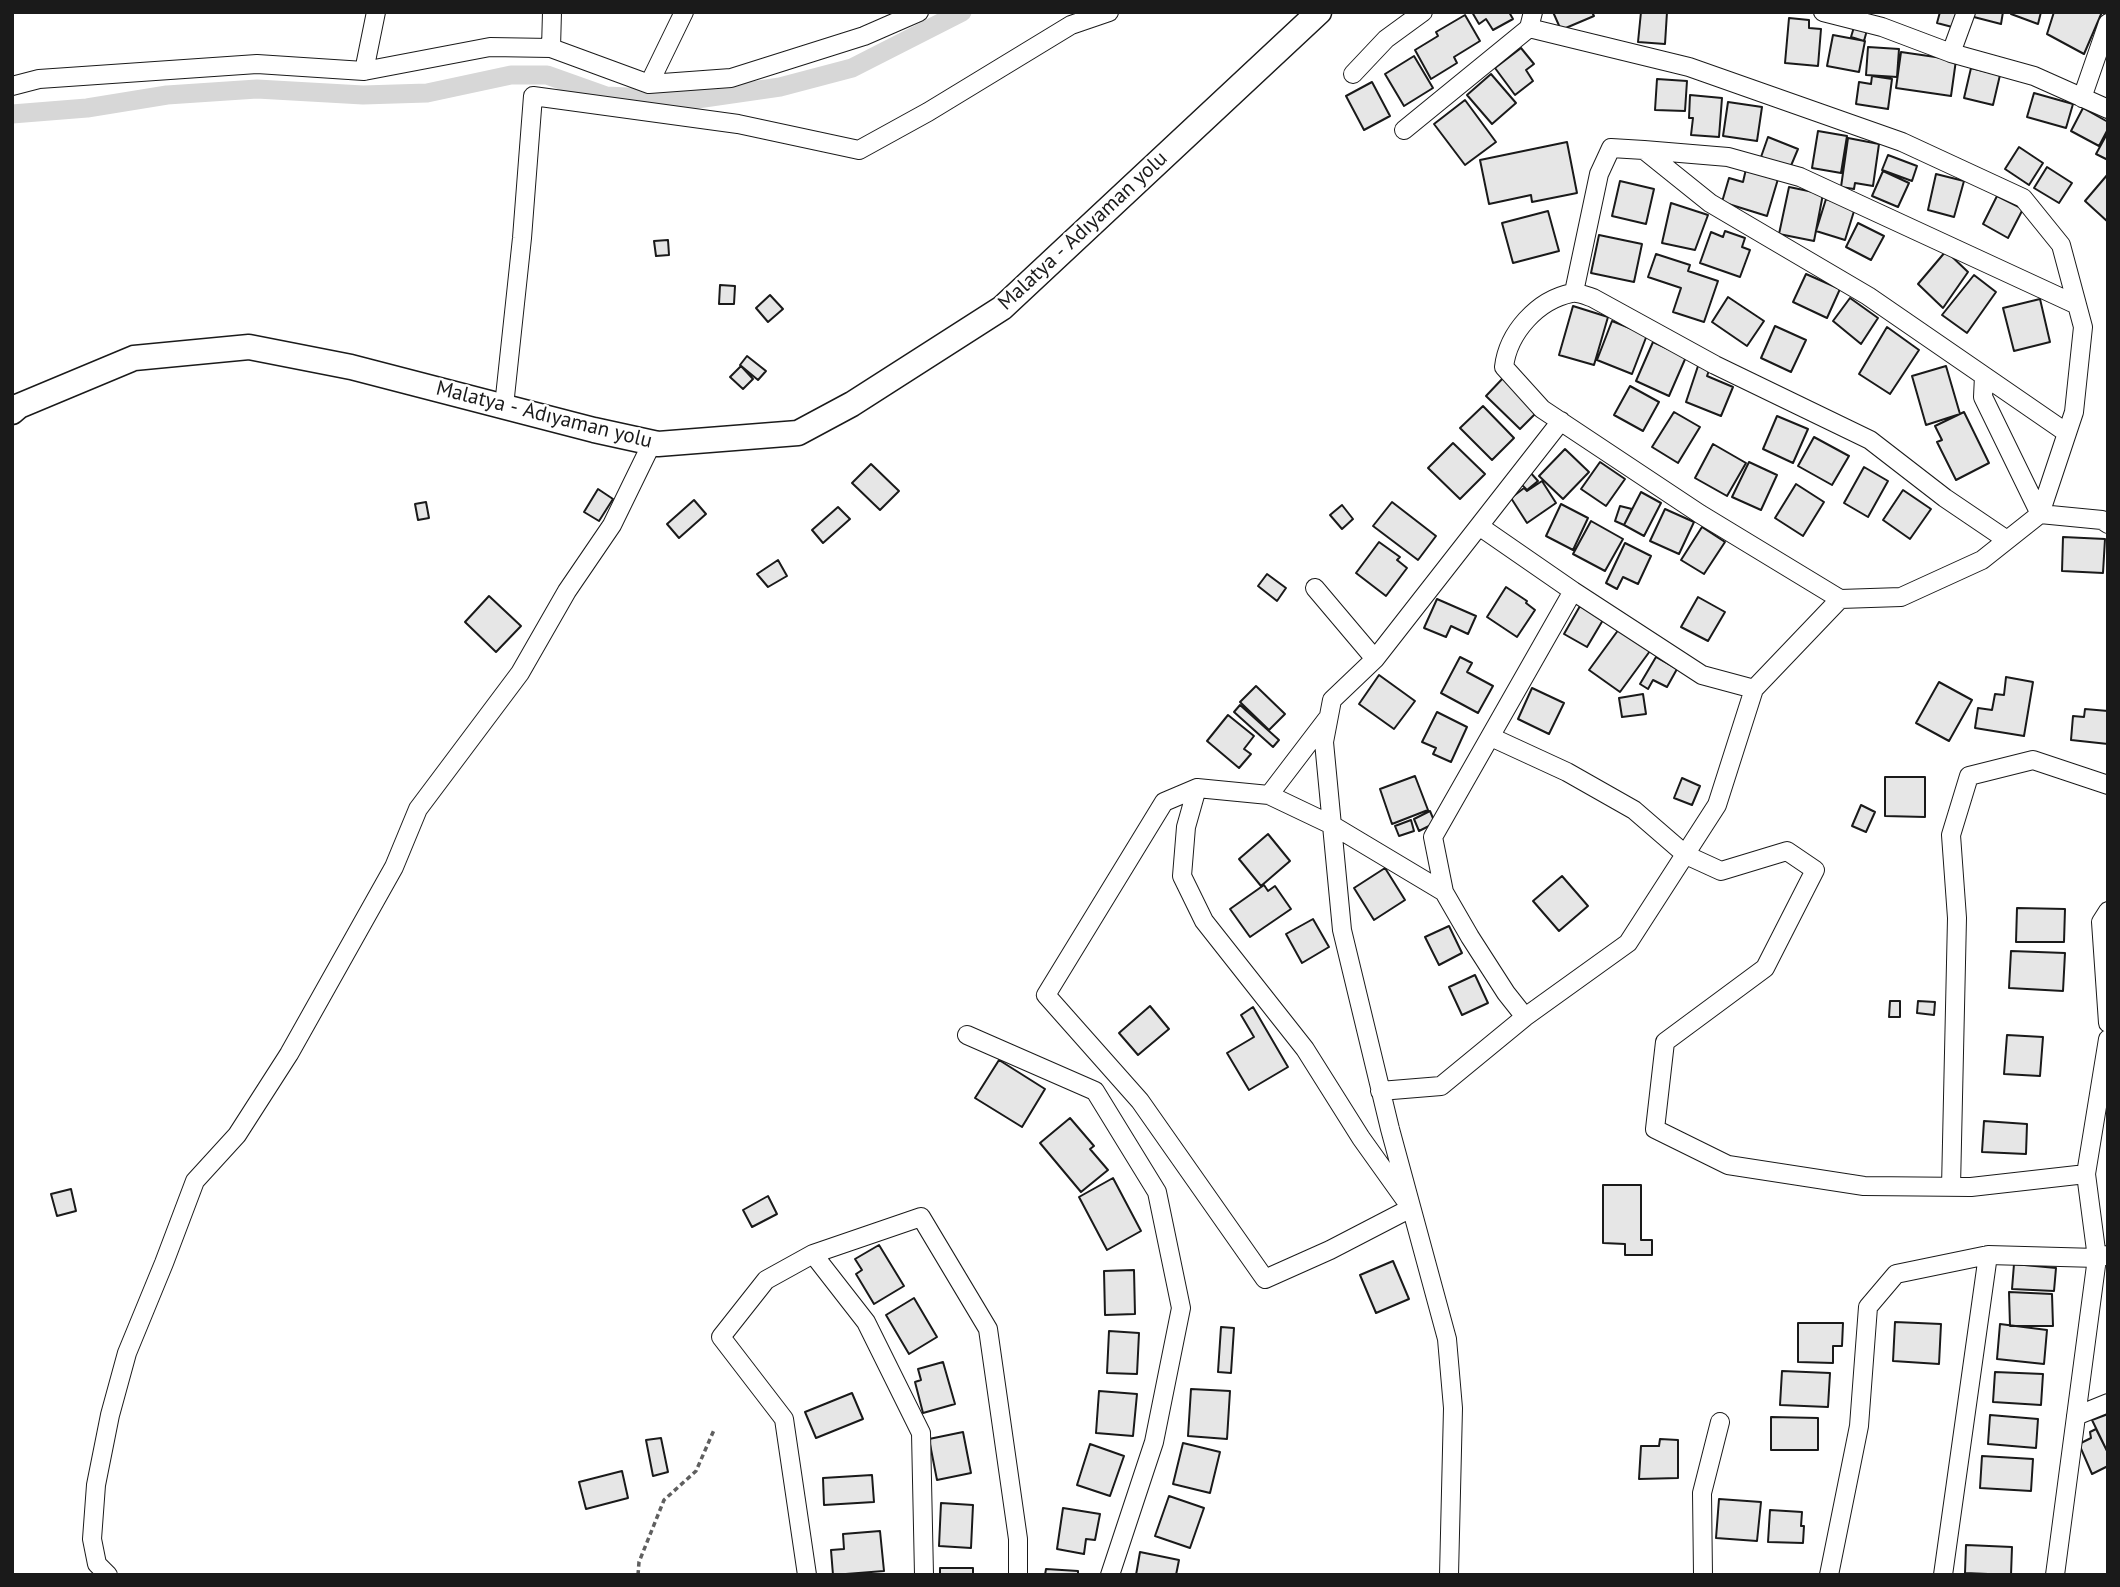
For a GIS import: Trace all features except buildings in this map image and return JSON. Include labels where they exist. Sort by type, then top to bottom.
[{"type":"main road","name":"Malatya - Adıyaman yolu","points":[[12,412],[19,406],[134,358],[249,347],[351,367],[652,443],[716,441],[798,433],[924,360],[1002,308],[1319,12]]},
{"type":"street","points":[[364,71],[376,12]]},
{"type":"street","points":[[551,48],[552,12]]},
{"type":"street","points":[[649,84],[684,12]]},
{"type":"street","points":[[12,86],[39,79],[257,64],[364,71],[490,47],[551,48],[649,84],[731,78],[864,36],[919,12]]},
{"type":"street","points":[[504,407],[522,238],[533,96],[738,124],[859,150],[928,112],[1071,25],[1109,12]]},
{"type":"street","points":[[1353,74],[1386,38],[1423,12]]},
{"type":"street","points":[[1823,12],[1882,27],[1951,53],[2034,76],[2108,109]]},
{"type":"street","points":[[1951,53],[1966,12]]},
{"type":"street","points":[[1404,130],[1531,20],[1689,66],[1902,142],[2023,198],[2061,245],[2083,327],[2074,412],[2040,514],[1982,560],[1901,597],[1840,599],[1700,514],[1542,409],[1504,367],[1506,352],[1514,336],[1538,308],[1574,292],[1593,298],[1715,365],[1870,439],[1945,498],[2007,540]]},
{"type":"street","points":[[2082,98],[2108,23]]},
{"type":"street","points":[[1574,292],[1600,174],[1611,148],[1728,157],[1800,177],[2077,305]]},
{"type":"street","points":[[1644,150],[1710,202],[1868,296],[2067,433]]},
{"type":"street","points":[[1984,376],[1983,397],[2040,514]]},
{"type":"street","points":[[1449,1575],[1453,1408],[1447,1339],[1380,1091],[1342,930],[1325,742],[1332,700],[1375,659],[1561,421]]},
{"type":"street","points":[[108,1575],[97,1564],[92,1539],[96,1485],[110,1415],[127,1353],[195,1181],[237,1135],[289,1054],[394,867],[418,809],[520,673],[567,591],[612,525],[652,443]]},
{"type":"street","points":[[2040,514],[2102,520],[2108,524]]},
{"type":"street","points":[[1479,526],[1703,675],[1754,688]]},
{"type":"street","points":[[1315,588],[1375,659]]},
{"type":"street","points":[[1525,1017],[1484,959],[1444,892],[1433,837],[1573,591]]},
{"type":"street","points":[[1380,1091],[1441,1086],[1525,1017],[1628,943],[1717,805],[1754,688],[1840,599]]},
{"type":"street","points":[[1269,795],[1329,716]]},
{"type":"street","points":[[1491,737],[1567,772],[1634,810],[1686,855],[1721,871],[1787,851],[1815,870],[1765,968],[1665,1042],[1655,1129],[1728,1165],[1864,1186],[1971,1187],[2086,1174]]},
{"type":"street","points":[[1951,1187],[1957,918],[1951,835],[1969,776],[2033,760],[2108,785]]},
{"type":"street","points":[[1411,1208],[1330,1250],[1265,1279],[1140,1101],[1046,995],[1164,802],[1197,788],[1269,795],[1332,825],[1444,892]]},
{"type":"street","points":[[1197,788],[1186,827],[1182,876],[1204,921],[1305,1049],[1361,1138],[1411,1208]]},
{"type":"street","points":[[2108,911],[2101,922],[2108,1023]]},
{"type":"street","points":[[967,1035],[1095,1091],[1157,1192],[1181,1308],[1154,1442],[1110,1575]]},
{"type":"street","points":[[2055,1575],[2076,1416],[2102,1256],[2086,1174],[2108,1039]]},
{"type":"street","points":[[807,1575],[784,1419],[721,1338],[766,1280],[813,1254],[920,1217],[988,1329],[1018,1539],[1018,1575]]},
{"type":"street","points":[[813,1254],[866,1322],[920,1433],[924,1575]]},
{"type":"street","points":[[1829,1575],[1859,1426],[1868,1307],[1896,1274],[1988,1255],[2102,1256]]},
{"type":"street","points":[[1944,1575],[1988,1255]]},
{"type":"street","points":[[2076,1416],[2108,1403]]},
{"type":"street","points":[[1703,1575],[1702,1493],[1720,1422]]},
{"type":"path","points":[[638,1575],[639,1562],[664,1500],[696,1471],[714,1430]]},
{"type":"waterway","points":[[12,114],[87,108],[167,95],[257,89],[363,95],[427,93],[511,75],[547,75],[606,96],[690,100],[780,87],[852,68],[962,12]]}]
